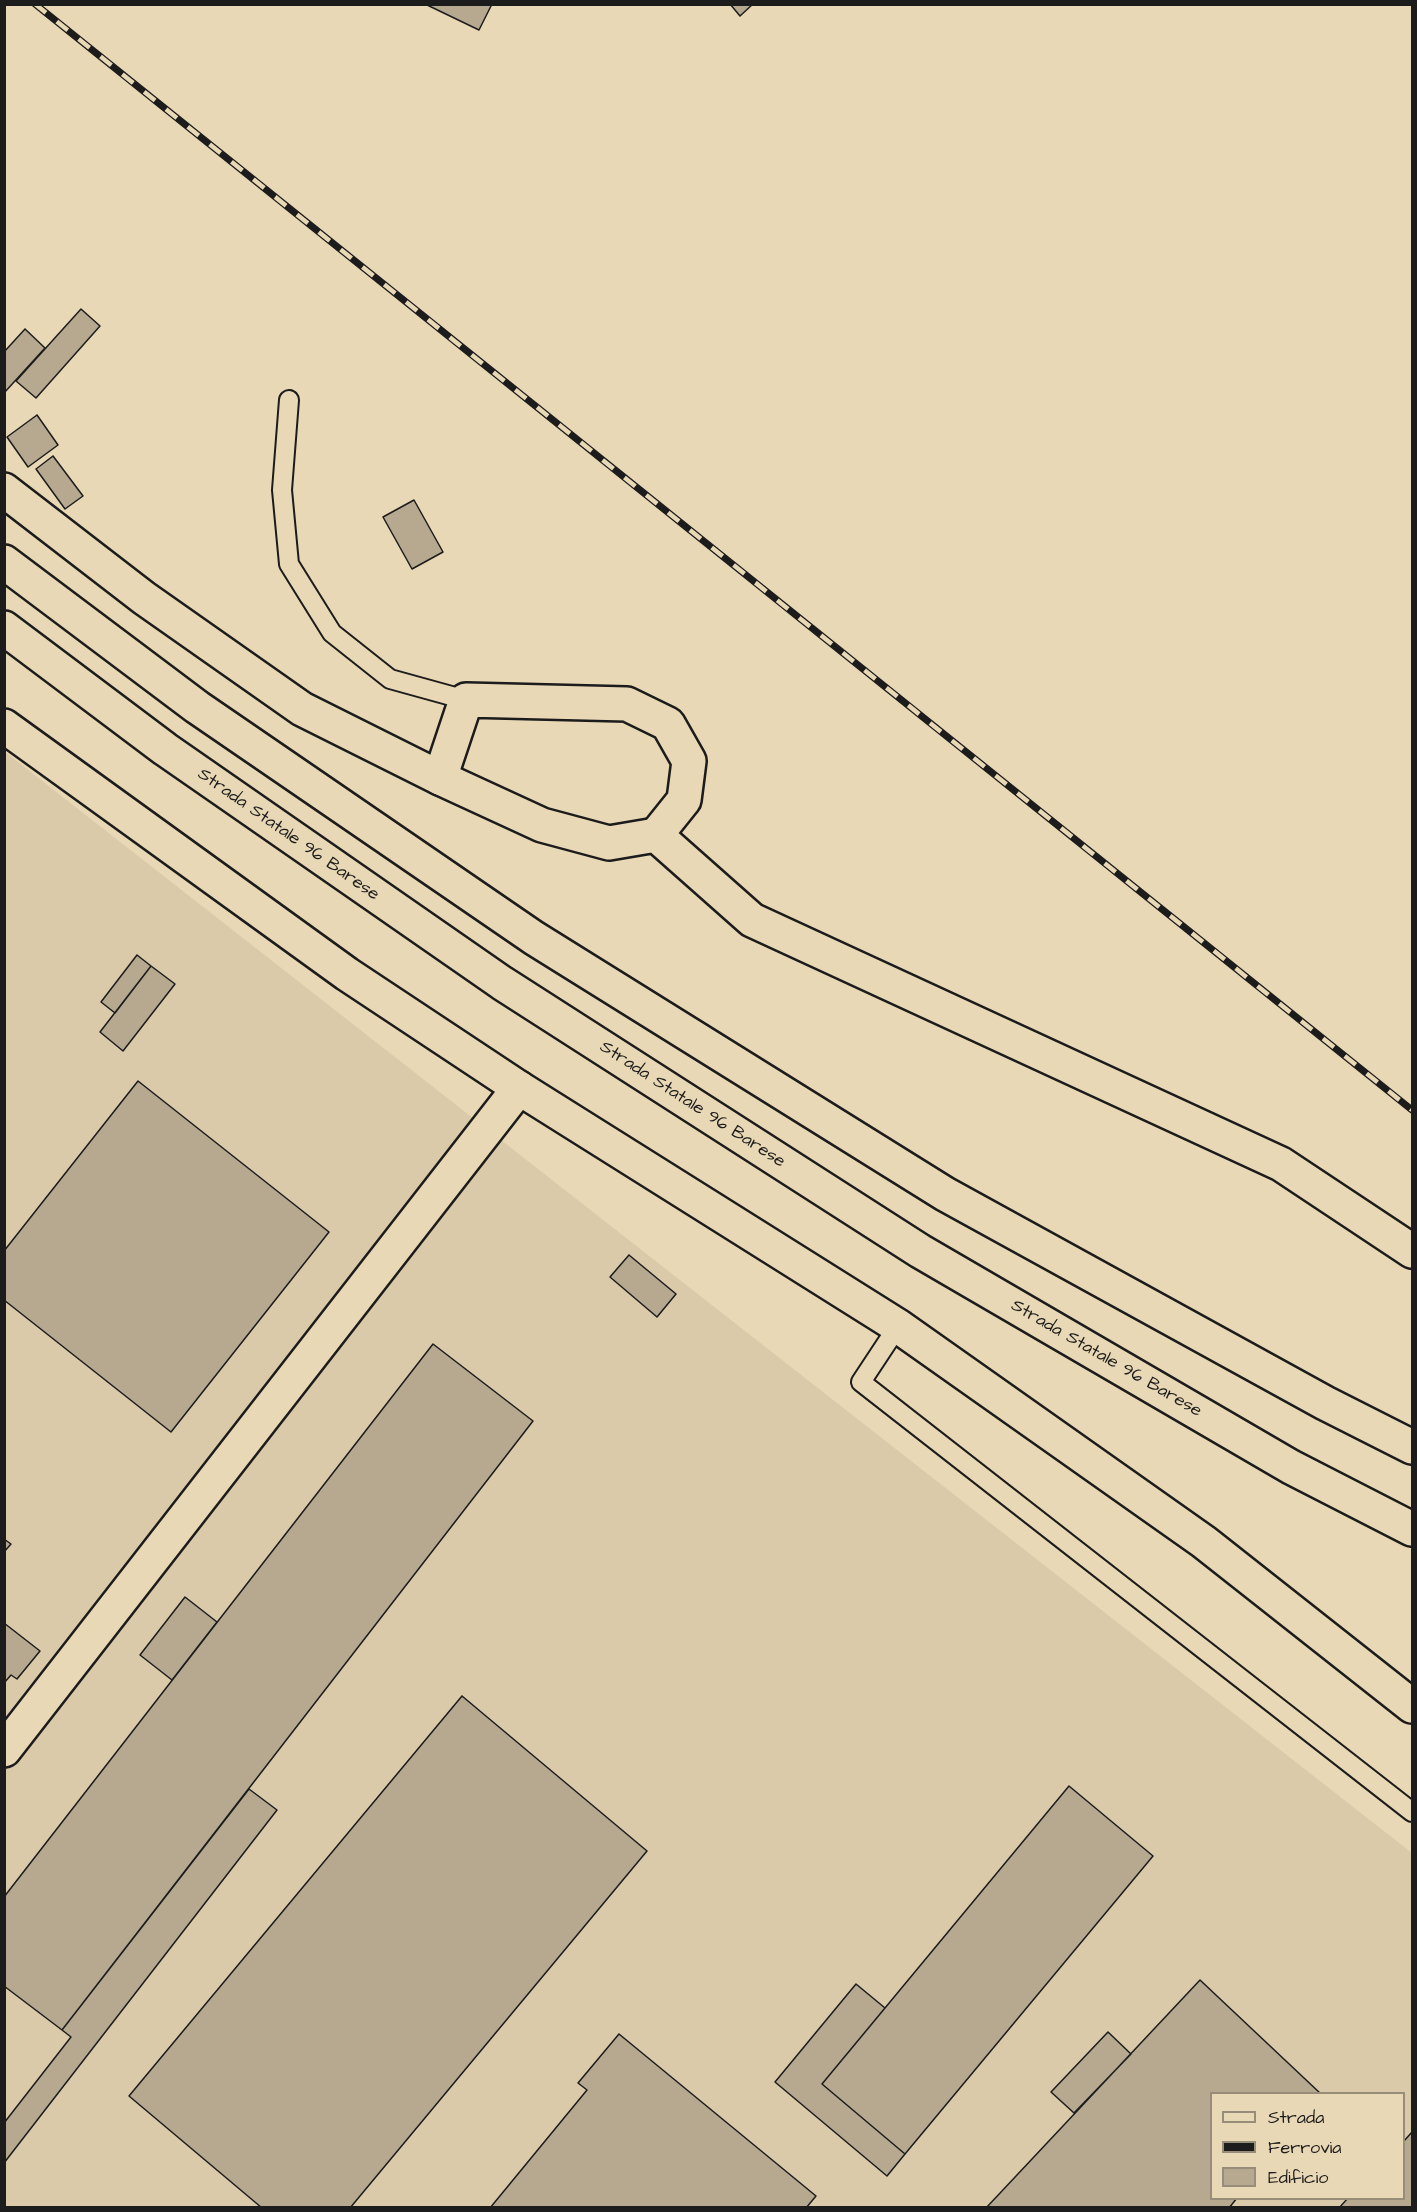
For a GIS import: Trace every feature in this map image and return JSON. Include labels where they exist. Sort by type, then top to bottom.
[{"type":"main road","points":[[4,490],[144,598],[302,709],[440,778],[542,825],[609,843],[656,835],[684,800],[689,761],[668,724],[627,704],[466,700],[440,778]]},
{"type":"main road","points":[[4,562],[197,707],[534,938],[945,1194],[1325,1403],[1413,1447]]},
{"type":"main road","name":"Strada Statale 96 Barese","points":[[4,628],[165,749],[512,990],[920,1251],[1291,1467],[1413,1529]]},
{"type":"main road","points":[[4,726],[347,974],[519,1088],[898,1326],[1204,1542],[1413,1706]]},
{"type":"main road","points":[[656,835],[752,920],[1281,1164],[1413,1251]]},
{"type":"main road","points":[[4,1750],[519,1088]]},
{"type":"lane","points":[[289,400],[282,490],[289,564],[332,633],[390,679],[466,700]]},
{"type":"lane","points":[[898,1326],[861,1382],[1413,1812]]},
{"type":"shaded area","points":[[4,751],[1412,1853],[1412,2207],[5,2207]]},
{"type":"building","points":[[425,4],[492,4],[479,30]]},
{"type":"building","points":[[730,4],[753,4],[740,16]]},
{"type":"building","points":[[81,309],[100,326],[36,398],[16,381]]},
{"type":"building","points":[[25,329],[45,348],[4,393],[4,352]]},
{"type":"building","points":[[37,415],[58,445],[28,467],[7,437]]},
{"type":"building","points":[[53,456],[83,496],[65,509],[36,469]]},
{"type":"building","points":[[414,500],[443,552],[412,569],[383,517]]},
{"type":"building","points":[[137,955],[151,966],[115,1013],[101,1002]]},
{"type":"building","points":[[151,966],[175,984],[123,1051],[100,1032]]},
{"type":"building","points":[[138,1081],[329,1232],[171,1432],[4,1300],[4,1251]]},
{"type":"building","points":[[629,1255],[676,1294],[657,1317],[610,1277]]},
{"type":"building","points":[[433,1344],[533,1421],[62,2030],[4,1986],[4,1897]]},
{"type":"building","points":[[4,1539],[11,1544],[4,1552]]},
{"type":"building","points":[[185,1597],[217,1622],[172,1680],[140,1655]]},
{"type":"building","points":[[4,1623],[40,1651],[17,1679],[11,1675],[4,1683]]},
{"type":"building","points":[[462,1696],[647,1851],[350,2208],[262,2208],[129,2096]]},
{"type":"building","points":[[1069,1786],[1153,1856],[905,2154],[822,2084]]},
{"type":"building","points":[[249,1789],[277,1810],[4,2163],[4,2123],[71,2037],[62,2030]]},
{"type":"building","points":[[1200,1980],[1319,2092],[1210,2092],[1210,2200],[1235,2200],[1229,2208],[986,2208]]},
{"type":"building","points":[[856,1984],[885,2008],[822,2084],[905,2154],[887,2176],[775,2082]]},
{"type":"building","points":[[1108,2032],[1131,2054],[1074,2113],[1051,2092]]},
{"type":"building","points":[[619,2034],[816,2196],[806,2208],[490,2208],[587,2090],[578,2083]]},
{"type":"building","points":[[1412,2132],[1412,2208],[1339,2208],[1346,2200],[1405,2200],[1405,2140]]},
{"type":"railway","points":[[35,4],[1412,1110]]}]
